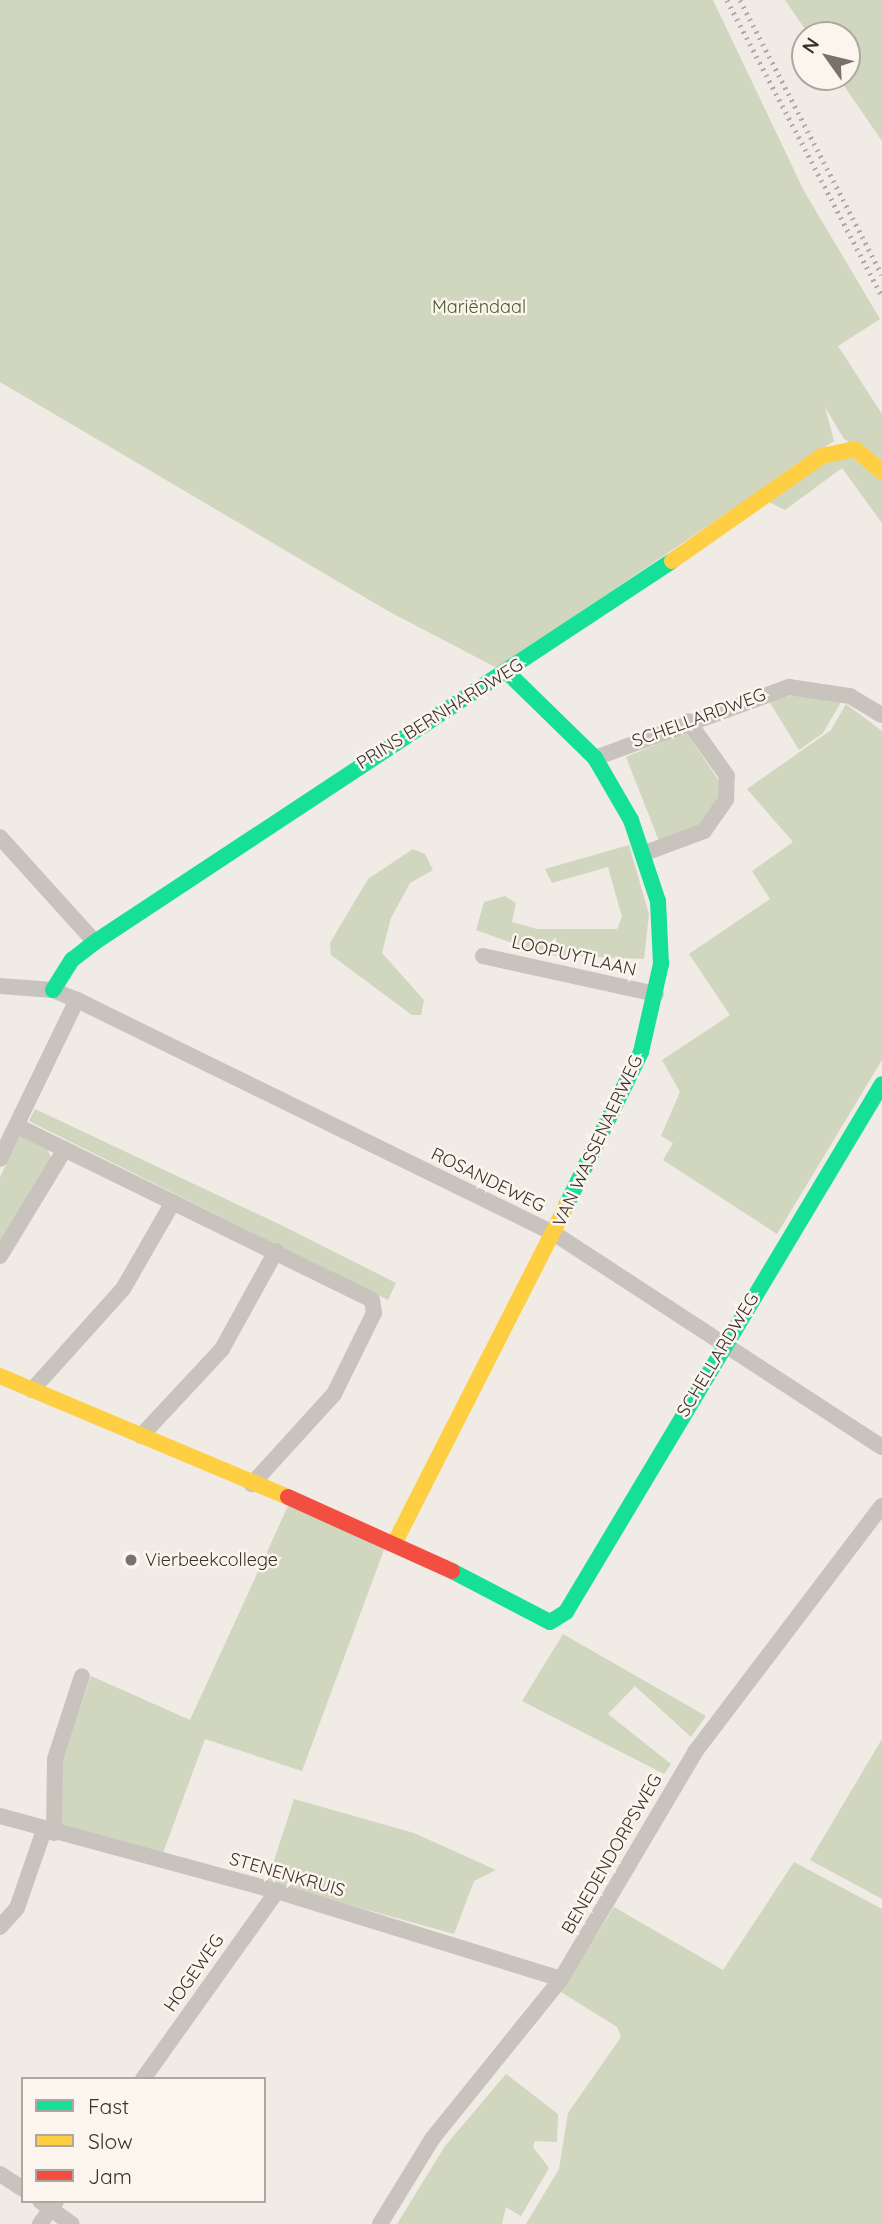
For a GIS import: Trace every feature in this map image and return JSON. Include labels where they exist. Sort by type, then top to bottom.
[{"type":"street","name":"PRINS BERNHARDWEG","points":[[53,990],[72,960],[95,942],[413,728],[507,672],[822,456],[855,449],[882,472]]},
{"type":"street","name":"VAN WASSENAERWEG","points":[[395,1542],[555,1234],[641,1052],[656,994],[658,901],[645,853],[595,758],[507,672]]},
{"type":"street","name":"SCHELLARDWEG","points":[[595,758],[688,721],[789,687],[850,696],[882,715]]},
{"type":"street","points":[[645,853],[704,831],[726,799],[727,776],[688,721]]},
{"type":"street","points":[[0,837],[95,942]]},
{"type":"street","name":"LOOPUYTLAAN","points":[[483,956],[656,994]]},
{"type":"street","points":[[0,986],[53,990]]},
{"type":"street","name":"ROSANDEWEG","points":[[53,990],[555,1234],[882,1447]]},
{"type":"street","points":[[0,1160],[77,1000]]},
{"type":"street","name":"SCHELLARDWEG","points":[[395,1542],[550,1622],[566,1612],[724,1343],[882,1084]]},
{"type":"street","points":[[17,1126],[365,1294],[374,1312],[329,1402],[252,1484]]},
{"type":"street","points":[[0,1256],[65,1149]]},
{"type":"street","points":[[32,1390],[123,1289],[173,1202]]},
{"type":"street","points":[[141,1436],[222,1349],[276,1251]]},
{"type":"street","points":[[0,1376],[395,1542]]},
{"type":"street","name":"BENEDENDORPSWEG","points":[[380,2224],[432,2139],[561,1979],[695,1752],[882,1506]]},
{"type":"street","points":[[0,1927],[17,1908],[49,1831],[55,1759],[82,1676]]},
{"type":"street","name":"STENENKRUIS","points":[[0,1816],[277,1891],[561,1979]]},
{"type":"street","name":"HOGEWEG","points":[[144,2077],[277,1891]]},
{"type":"street","points":[[0,2174],[21,2188]]},
{"type":"street","points":[[40,2224],[49,2204],[72,2224]]},
{"type":"green space","name":"Mariëndaal","points":[[0,0],[713,0],[804,191],[880,319],[838,346],[882,414],[882,461],[844,439],[825,407],[834,441],[497,668],[388,611],[0,382]]},
{"type":"green space","points":[[785,0],[882,0],[882,141],[848,91],[861,91],[861,21],[799,21]]},
{"type":"green space","points":[[852,457],[882,480],[882,523],[842,468],[785,510],[767,501],[823,462]]},
{"type":"green space","points":[[802,695],[841,702],[823,733],[799,750],[767,698]]},
{"type":"green space","points":[[846,704],[882,731],[882,1060],[777,1234],[663,1160],[673,1143],[661,1136],[680,1092],[662,1060],[730,1015],[689,954],[770,899],[752,871],[793,842],[747,789],[831,730]]},
{"type":"green space","points":[[686,732],[723,787],[704,825],[659,841],[626,757]]},
{"type":"green space","points":[[629,845],[649,914],[644,959],[546,955],[476,930],[484,902],[505,896],[516,903],[512,922],[537,929],[617,929],[622,917],[608,867],[552,883],[545,869]]},
{"type":"green space","points":[[413,849],[425,854],[433,870],[410,883],[391,918],[382,953],[424,1000],[421,1015],[412,1015],[331,955],[330,943],[368,879]]},
{"type":"green space","points":[[35,1109],[281,1225],[396,1283],[388,1300],[29,1121]]},
{"type":"green space","points":[[20,1136],[47,1148],[52,1160],[0,1248],[0,1177]]},
{"type":"green space","points":[[288,1506],[385,1547],[302,1771],[205,1739],[163,1853],[61,1825],[62,1761],[91,1676],[190,1720]]},
{"type":"green space","points":[[563,1634],[706,1716],[691,1737],[635,1686],[608,1714],[671,1764],[664,1774],[522,1701]]},
{"type":"green space","points":[[882,1739],[882,1899],[810,1860]]},
{"type":"green space","points":[[294,1799],[414,1833],[496,1870],[474,1881],[454,1934],[267,1882]]},
{"type":"green space","points":[[794,1862],[882,1909],[882,2224],[526,2224],[559,2169],[568,2113],[621,2037],[617,2027],[561,1992],[614,1907],[723,1970]]},
{"type":"green space","points":[[506,2074],[558,2114],[557,2142],[535,2141],[533,2147],[549,2168],[521,2216],[506,2207],[502,2224],[397,2224],[445,2146]]},
{"type":"railway","points":[[727,0],[882,297]]},
{"type":"railway","points":[[740,0],[882,275]]},
{"type":"traffic: fast","points":[[53,990],[72,960],[95,942],[672,561]]},
{"type":"traffic: fast","points":[[507,672],[595,758],[631,820],[658,901],[661,964],[641,1052],[566,1206]]},
{"type":"traffic: fast","points":[[452,1571],[550,1622],[566,1612],[882,1084]]},
{"type":"traffic: slow","points":[[672,561],[822,456],[855,449],[882,472]]},
{"type":"traffic: slow","points":[[395,1542],[566,1206]]},
{"type":"traffic: slow","points":[[0,1376],[288,1497]]},
{"type":"traffic: jam","points":[[288,1497],[452,1571]]},
{"type":"place","name":"Vierbeekcollege","points":[[131,1560]]}]
